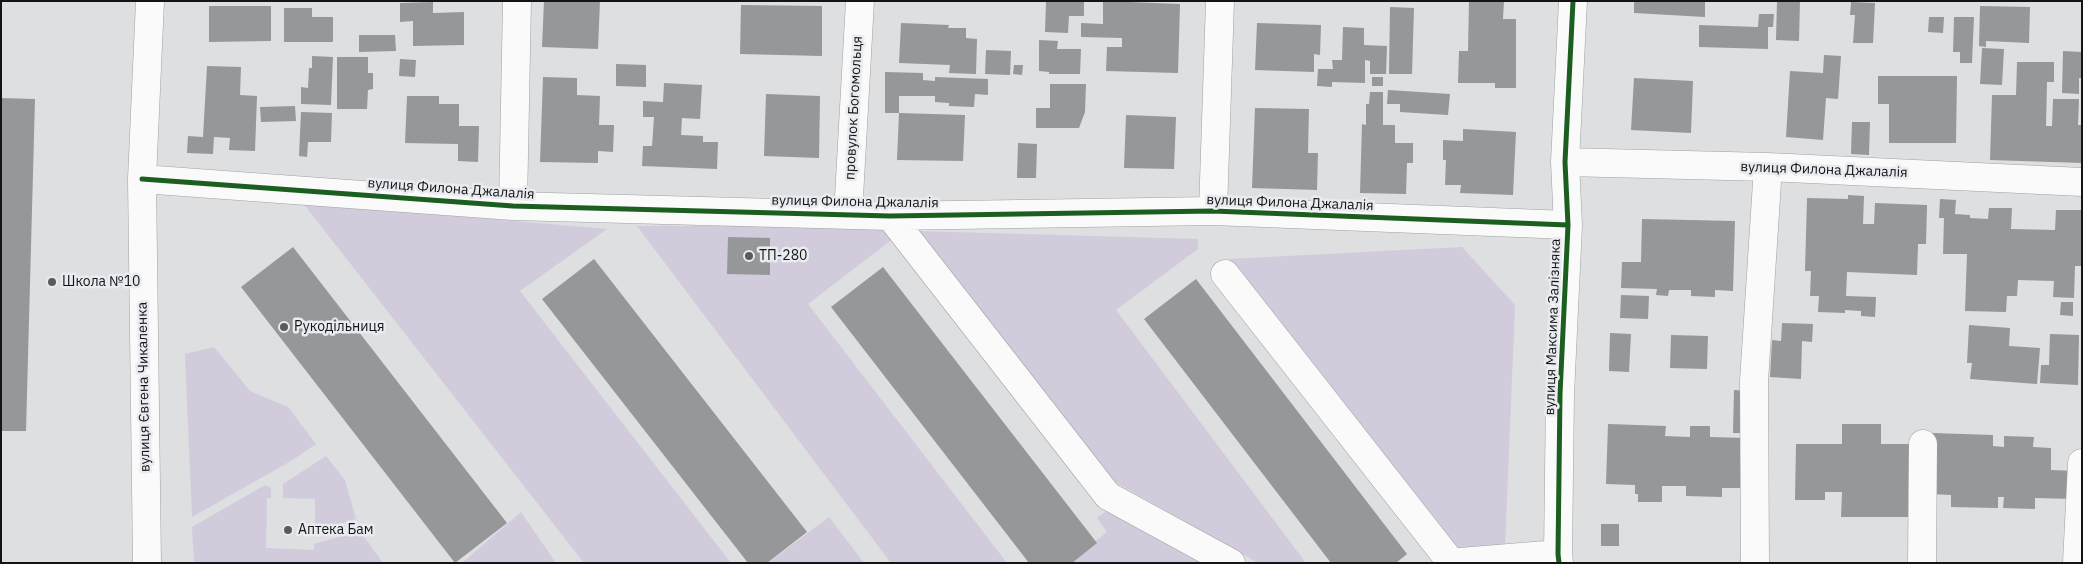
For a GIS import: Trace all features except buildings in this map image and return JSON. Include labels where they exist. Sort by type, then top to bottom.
[{"type":"street","name":"вулиця Євгена Чикаленка","points":[[147,563],[142,180],[150,1]]},
{"type":"street","points":[[513,206],[517,1]]},
{"type":"street","name":"провулок Богомольця","points":[[848,215],[860,1]]},
{"type":"street","points":[[1213,211],[1220,1]]},
{"type":"street","name":"вулиця Максима Залізняка","points":[[1558,558],[1560,394],[1568,225],[1565,162],[1573,1]]},
{"type":"street","name":"вулиця Филона Джалалія","points":[[1565,162],[1768,167],[2082,182]]},
{"type":"street","points":[[1755,563],[1754,381],[1768,167]]},
{"type":"street","name":"вулиця Филона Джалалія","points":[[142,180],[513,206],[890,216],[1213,211],[1568,225]]},
{"type":"street","points":[[890,216],[1108,496],[1231,563]]},
{"type":"street","points":[[1225,274],[1449,562],[1558,558]]},
{"type":"street","points":[[1922,444],[1922,563]]},
{"type":"street","points":[[2077,563],[2082,463]]},
{"type":"shaded area","points":[[303,203],[607,229],[520,291],[731,563],[584,563]]},
{"type":"shaded area","points":[[884,225],[894,238],[808,304],[1007,563],[891,563],[637,226]]},
{"type":"shaded area","points":[[917,231],[1198,239],[1198,249],[1116,310],[1306,563],[1258,563],[1115,482]]},
{"type":"shaded area","points":[[1462,247],[1515,305],[1505,545],[1454,548],[1229,259]]},
{"type":"shaded area","points":[[214,347],[250,391],[288,407],[316,444],[291,461],[192,517],[185,354]]},
{"type":"shaded area","points":[[326,456],[345,480],[356,519],[315,531],[315,499],[283,498],[283,484]]},
{"type":"shaded area","points":[[265,485],[271,488],[271,498],[267,498],[266,548],[314,550],[314,544],[360,531],[383,563],[194,563],[192,527]]},
{"type":"shaded area","points":[[1109,509],[1211,563],[1067,563],[1107,532],[1097,518]]},
{"type":"shaded area","points":[[521,512],[556,563],[462,563]]},
{"type":"shaded area","points":[[829,517],[864,563],[768,563]]},
{"type":"cycle path","points":[[1559,563],[1560,394],[1568,225],[1565,162],[1573,1]]},
{"type":"cycle path","points":[[142,179],[513,206],[890,216],[1213,211],[1568,225]]},
{"type":"place","name":"ТП-280","points":[[749,256]]},
{"type":"place","name":"Школа №10","points":[[52,282]]},
{"type":"place","name":"Рукодільниця","points":[[284,327]]},
{"type":"place","name":"Аптека Бам","points":[[288,530]]}]
